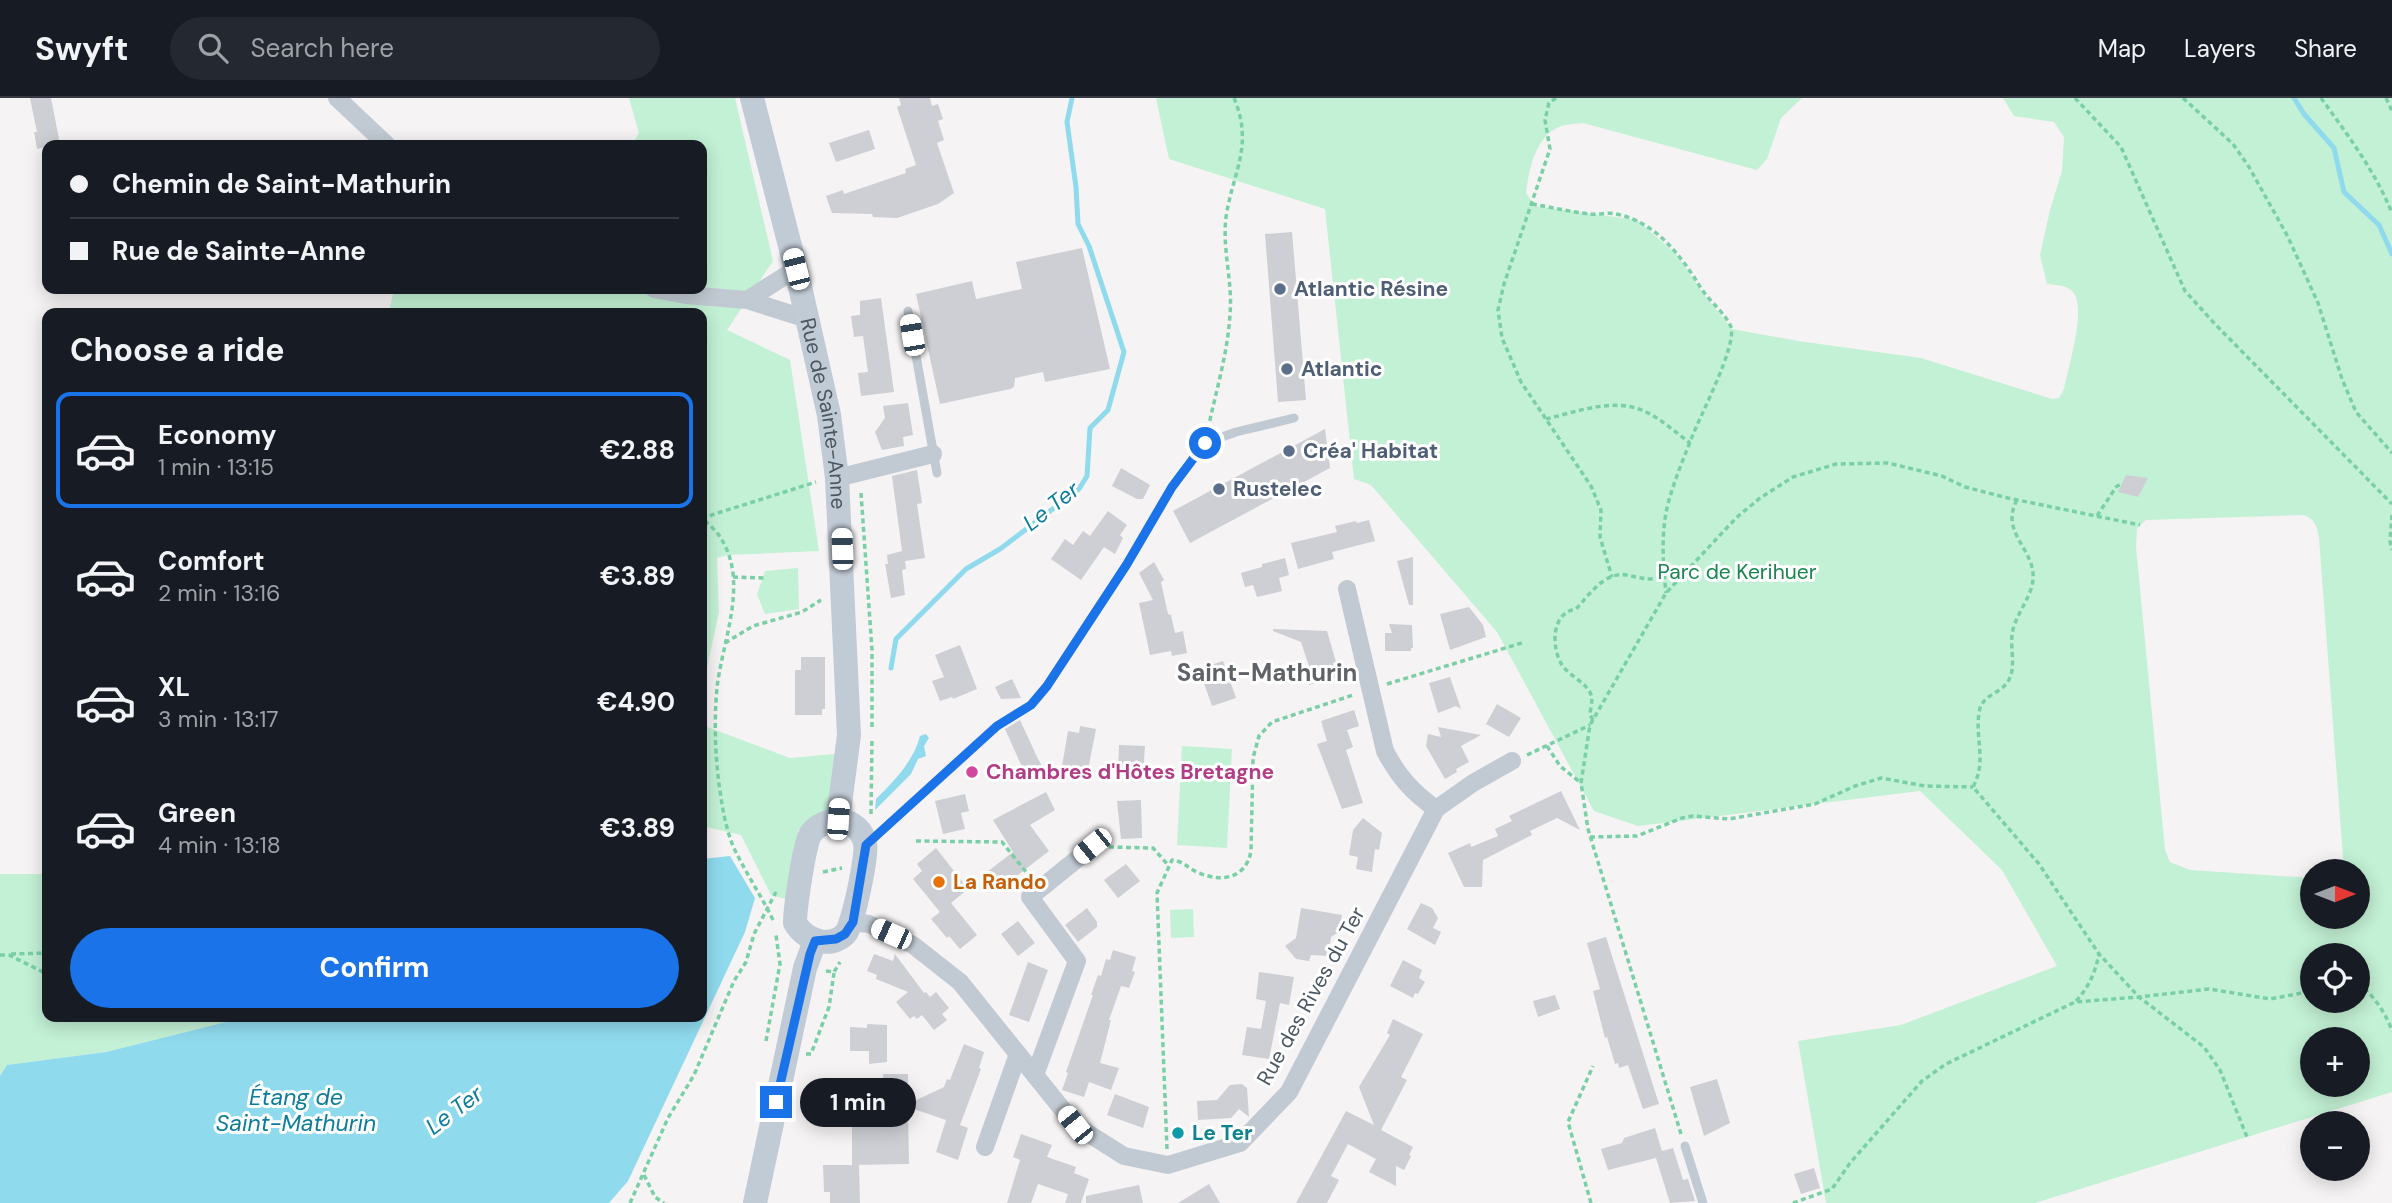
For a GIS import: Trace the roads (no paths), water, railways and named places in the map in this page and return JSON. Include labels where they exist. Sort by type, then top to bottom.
[{"type":"street","points":[[337,98],[382,140]]},
{"type":"street","name":"Rue de Sainte-Anne","points":[[752,98],[796,269],[829,415],[848,476],[849,735],[838,819]]},
{"type":"street","points":[[747,300],[796,269]]},
{"type":"street","points":[[681,294],[747,300],[807,319]]},
{"type":"street","points":[[848,476],[933,454]]},
{"type":"street","points":[[1346,589],[1385,751],[1396,773],[1436,809]]},
{"type":"street","name":"Rue des Rives du Ter","points":[[853,922],[869,924],[914,944],[960,982],[1075,1125],[1124,1156],[1168,1165],[1240,1143],[1289,1092],[1436,809],[1473,783],[1513,761]]},
{"type":"street","points":[[838,819],[848,821],[871,841],[853,922],[845,934],[836,939],[815,941],[803,934],[795,923],[810,836],[824,822],[838,819]]},
{"type":"street","points":[[1035,1075],[1077,961],[1030,897],[1092,846]]},
{"type":"street","points":[[755,1203],[805,968],[815,941]]},
{"type":"street","points":[[985,1147],[1018,1054]]},
{"type":"lane","points":[[908,311],[937,473]]},
{"type":"lane","points":[[871,841],[997,726],[1031,705],[1047,686],[1127,564],[1172,487],[1205,443],[1236,432],[1294,418]]},
{"type":"lane","points":[[1685,1146],[1703,1203]]},
{"type":"water","points":[[926,734],[929,738],[924,746],[926,756],[918,759],[911,774],[875,810],[876,799],[908,762],[920,736]]},
{"type":"water","name":"Étang de Saint-Mathurin","points":[[730,856],[755,898],[745,932],[707,1013],[707,858]]},
{"type":"water","name":"Étang de Saint-Mathurin","points":[[226,1022],[703,1022],[628,1181],[609,1203],[0,1203],[0,1076],[7,1065],[106,1052]]},
{"type":"waterway","name":"Le Ter","points":[[891,668],[896,639],[966,569],[1000,549],[1079,489],[1087,476],[1090,428],[1108,410],[1124,352],[1089,246],[1078,224],[1067,122],[1072,98]]},
{"type":"waterway","name":"Le Ter","points":[[2294,98],[2304,114],[2334,148],[2344,192],[2379,225],[2392,254]]},
{"type":"place","name":"Atlantic Résine","points":[[1280,289]]},
{"type":"place","name":"Atlantic","points":[[1287,369]]},
{"type":"place","name":"Créa' Habitat","points":[[1289,451]]},
{"type":"place","name":"Rustelec","points":[[1219,489]]},
{"type":"place","name":"Chambres d'Hôtes Bretagne","points":[[972,772]]},
{"type":"place","name":"La Rando","points":[[939,882]]},
{"type":"place","name":"Le Ter","points":[[1178,1133]]},
{"type":"district","name":"Saint-Mathurin","points":[[1267,672]]},
{"type":"park label","name":"Parc de Kerihuer","points":[[1737,572]]}]
